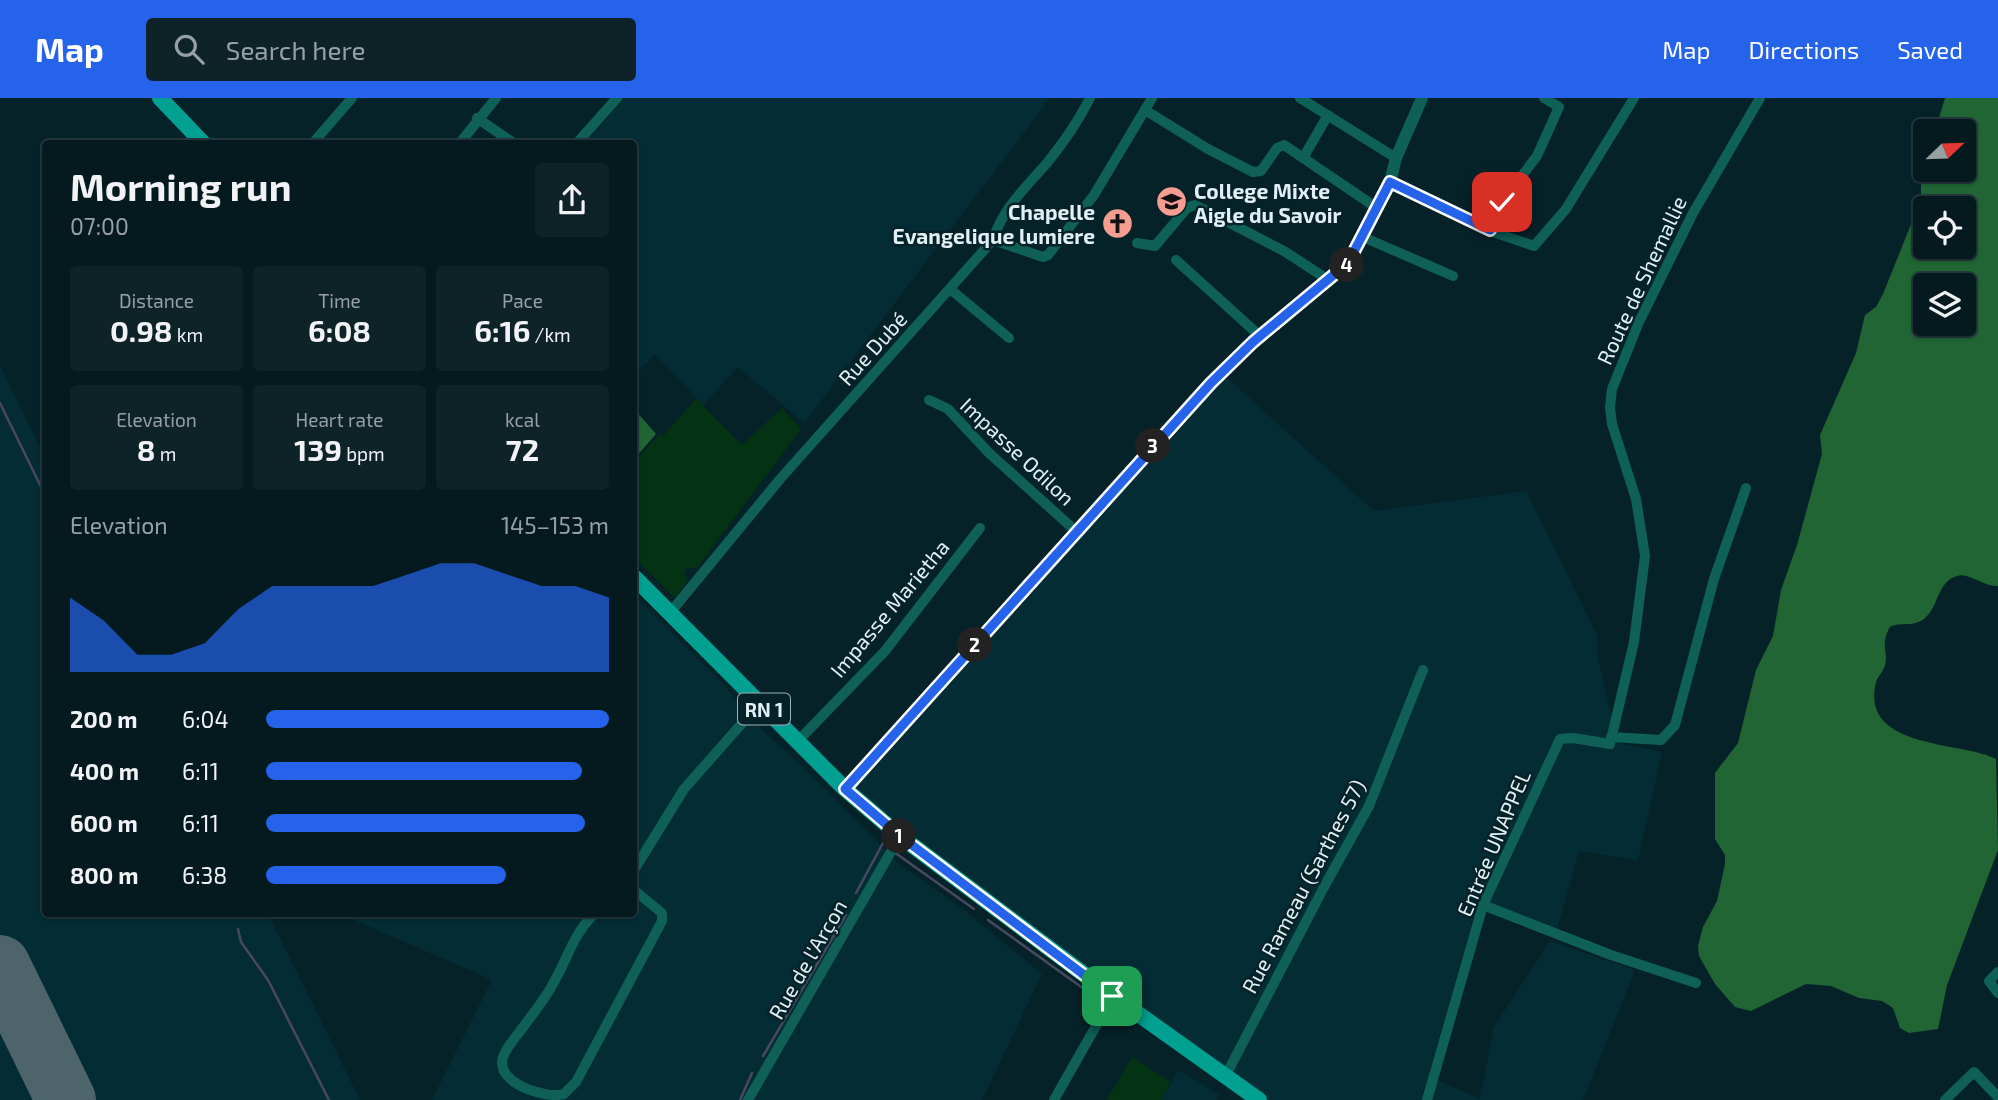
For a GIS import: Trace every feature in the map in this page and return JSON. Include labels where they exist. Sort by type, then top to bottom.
[{"type":"main road","points":[[160,98],[200,140]]},
{"type":"main road","name":"RN 1","points":[[637,580],[845,789],[900,836],[1112,996],[1259,1100]]},
{"type":"street","points":[[315,140],[352,98]]},
{"type":"street","points":[[462,140],[496,98]]},
{"type":"street","points":[[580,140],[617,98]]},
{"type":"street","name":"Rue Dubé","points":[[669,614],[781,478],[993,240],[997,226],[1030,179],[1077,125],[1090,98]]},
{"type":"street","points":[[993,240],[1043,257],[1048,256],[1094,195],[1152,98]]},
{"type":"street","points":[[1300,98],[1396,158]]},
{"type":"street","points":[[845,789],[1181,414],[1260,337],[1348,263],[1390,182],[1396,158],[1422,98]]},
{"type":"street","points":[[1490,230],[1502,202],[1536,156],[1559,107],[1544,98]]},
{"type":"street","points":[[1390,182],[1490,230],[1534,246],[1566,209],[1634,98]]},
{"type":"street","name":"Route de Shemallie","points":[[1610,740],[1634,642],[1645,556],[1636,499],[1612,425],[1612,389],[1639,322],[1693,213],[1760,98]]},
{"type":"street","points":[[1145,110],[1208,149],[1253,172],[1261,171],[1277,148],[1284,145],[1377,208]]},
{"type":"street","points":[[1303,158],[1328,115]]},
{"type":"street","points":[[477,118],[509,140]]},
{"type":"street","points":[[1138,243],[1155,246],[1187,208],[1195,205],[1284,251],[1327,279]]},
{"type":"street","points":[[1363,237],[1453,276]]},
{"type":"street","points":[[1176,260],[1260,337]]},
{"type":"street","points":[[950,289],[1009,338]]},
{"type":"street","name":"Impasse Odilon","points":[[929,400],[948,409],[989,453],[1077,533]]},
{"type":"street","name":"Entrée UNAPPEL","points":[[1427,1100],[1483,905],[1560,739],[1661,740],[1675,725],[1714,579],[1746,488]]},
{"type":"street","name":"Impasse Marietha","points":[[797,742],[885,651],[980,528]]},
{"type":"street","name":"Rue Rameau (Sarthes 57)","points":[[1225,1077],[1369,806],[1423,670]]},
{"type":"street","points":[[637,865],[684,789],[759,704]]},
{"type":"street","name":"Rue de l'Arçon","points":[[748,1100],[900,836]]},
{"type":"street","points":[[591,917],[579,928],[554,983],[508,1049],[502,1063],[505,1072],[512,1079],[545,1095],[564,1094],[576,1082],[662,920],[662,914],[657,907],[637,892]]},
{"type":"street","points":[[1483,905],[1611,956],[1696,983]]},
{"type":"street","points":[[1998,972],[1989,981],[1998,993]]},
{"type":"street","points":[[1054,1100],[1112,996]]},
{"type":"street","points":[[1945,1100],[1971,1072],[1976,1073],[1998,1097]]},
{"type":"shaded area","points":[[622,98],[1050,98],[804,423],[738,367],[703,405],[655,354],[637,372],[637,140],[584,140]]},
{"type":"shaded area","points":[[0,365],[42,452],[42,917],[269,917],[360,1100],[0,1100]]},
{"type":"shaded area","points":[[1225,376],[1374,511],[1526,491],[1597,635],[1598,658],[1612,721],[1622,744],[1662,752],[1638,860],[1579,851],[1557,930],[1479,899],[1429,1072],[1440,1081],[1480,1099],[1494,1027],[1550,941],[1635,970],[1583,1100],[1270,1100],[1236,1081],[852,788]]},
{"type":"shaded area","points":[[637,598],[725,686],[756,724],[822,785],[898,863],[959,906],[1042,974],[982,1100],[432,1100],[492,980],[347,917],[637,917]]},
{"type":"shaded area","points":[[1179,1070],[1219,1095],[1216,1100],[1161,1100]]},
{"type":"green space","points":[[1945,98],[1998,98],[1998,586],[1962,575],[1957,576],[1946,583],[1925,618],[1917,623],[1890,627],[1885,639],[1886,663],[1876,682],[1875,704],[1883,720],[1898,731],[1917,739],[1981,753],[1996,759],[1998,850],[1947,985],[1938,1029],[1909,1033],[1900,1028],[1893,1008],[1882,1001],[1859,998],[1831,986],[1806,984],[1751,1011],[1735,1007],[1715,984],[1699,956],[1698,946],[1703,927],[1717,901],[1725,864],[1725,855],[1715,839],[1715,773],[1738,743],[1756,670],[1773,636],[1781,590],[1797,545],[1822,454],[1820,435],[1856,353],[1865,315],[1876,307],[1883,294],[1913,219],[1913,259],[1976,259],[1976,196],[1920,196],[1921,182],[1976,182],[1976,119],[1939,119]]},
{"type":"green space","points":[[696,399],[742,445],[782,408],[801,429],[696,569],[687,567],[684,576],[688,579],[676,596],[637,560],[637,459],[660,434],[663,436]]},
{"type":"green space","points":[[637,412],[656,434],[637,456]]},
{"type":"green space","points":[[1132,1057],[1171,1082],[1161,1100],[1107,1100]]},
{"type":"waterway","points":[[0,403],[42,489]]},
{"type":"waterway","points":[[856,893],[883,843]]},
{"type":"waterway","points":[[894,852],[974,909]]},
{"type":"waterway","points":[[763,1056],[846,915]]},
{"type":"waterway","points":[[988,920],[1098,999]]},
{"type":"waterway","points":[[238,929],[241,942],[268,980],[329,1100]]},
{"type":"waterway","points":[[740,1100],[752,1073]]},
{"type":"runway","points":[[0,965],[66,1100]]},
{"type":"place","name":"College Mixte Aigle du Savoir","points":[[1171,202]]},
{"type":"place","name":"Chapelle Evangelique lumiere","points":[[1118,223]]},
{"type":"route","points":[[1112,996],[900,836],[845,789],[1057,556],[1181,414],[1253,342],[1348,263],[1390,182],[1490,230],[1502,202]]}]
